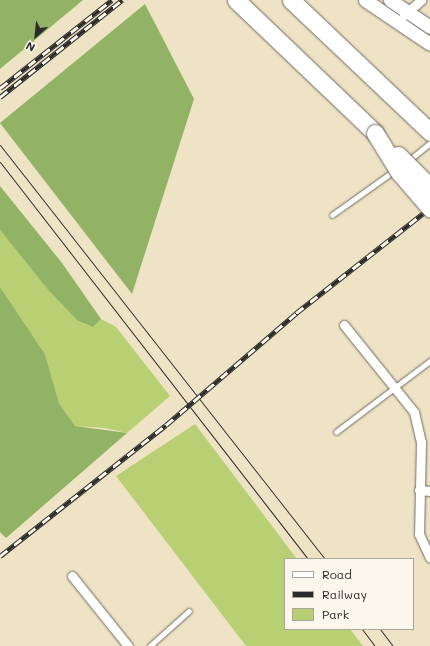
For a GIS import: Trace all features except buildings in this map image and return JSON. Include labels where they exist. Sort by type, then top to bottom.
[{"type":"highway","points":[[236,0],[430,187]]},
{"type":"highway","points":[[291,0],[430,132]]},
{"type":"highway","points":[[375,133],[399,172],[430,208]]},
{"type":"main road","points":[[365,0],[430,44]]},
{"type":"main road","points":[[390,0],[430,27]]},
{"type":"street","points":[[397,22],[421,0]]},
{"type":"street","points":[[344,325],[414,412],[421,442],[419,534],[430,558]]},
{"type":"street","points":[[419,490],[430,491]]},
{"type":"street","points":[[72,576],[128,646]]},
{"type":"lane","points":[[332,215],[430,143]]},
{"type":"lane","points":[[336,432],[430,361]]},
{"type":"lane","points":[[150,646],[189,612]]},
{"type":"green space","points":[[0,0],[83,0],[0,69]]},
{"type":"green space","points":[[145,4],[194,99],[132,294],[0,123]]},
{"type":"green space","points":[[0,186],[62,263],[101,319],[93,327],[78,321],[49,291],[0,230]]},
{"type":"green space","points":[[0,230],[49,291],[78,321],[93,327],[101,319],[116,327],[170,396],[127,433],[105,428],[75,426],[59,403],[45,354],[0,287]]},
{"type":"green space","points":[[0,287],[45,354],[59,403],[75,426],[127,433],[6,538],[0,532]]},
{"type":"green space","points":[[195,424],[296,558],[284,558],[284,630],[351,630],[363,646],[246,646],[116,476]]},
{"type":"tram line","points":[[0,145],[324,558]]},
{"type":"tram line","points":[[0,162],[307,558]]},
{"type":"tram line","points":[[363,630],[375,646]]},
{"type":"tram line","points":[[381,630],[393,646]]},
{"type":"railway","points":[[0,88],[112,0]]},
{"type":"railway","points":[[0,97],[122,0]]},
{"type":"railway","points":[[0,556],[166,425],[296,313],[430,208]]}]
